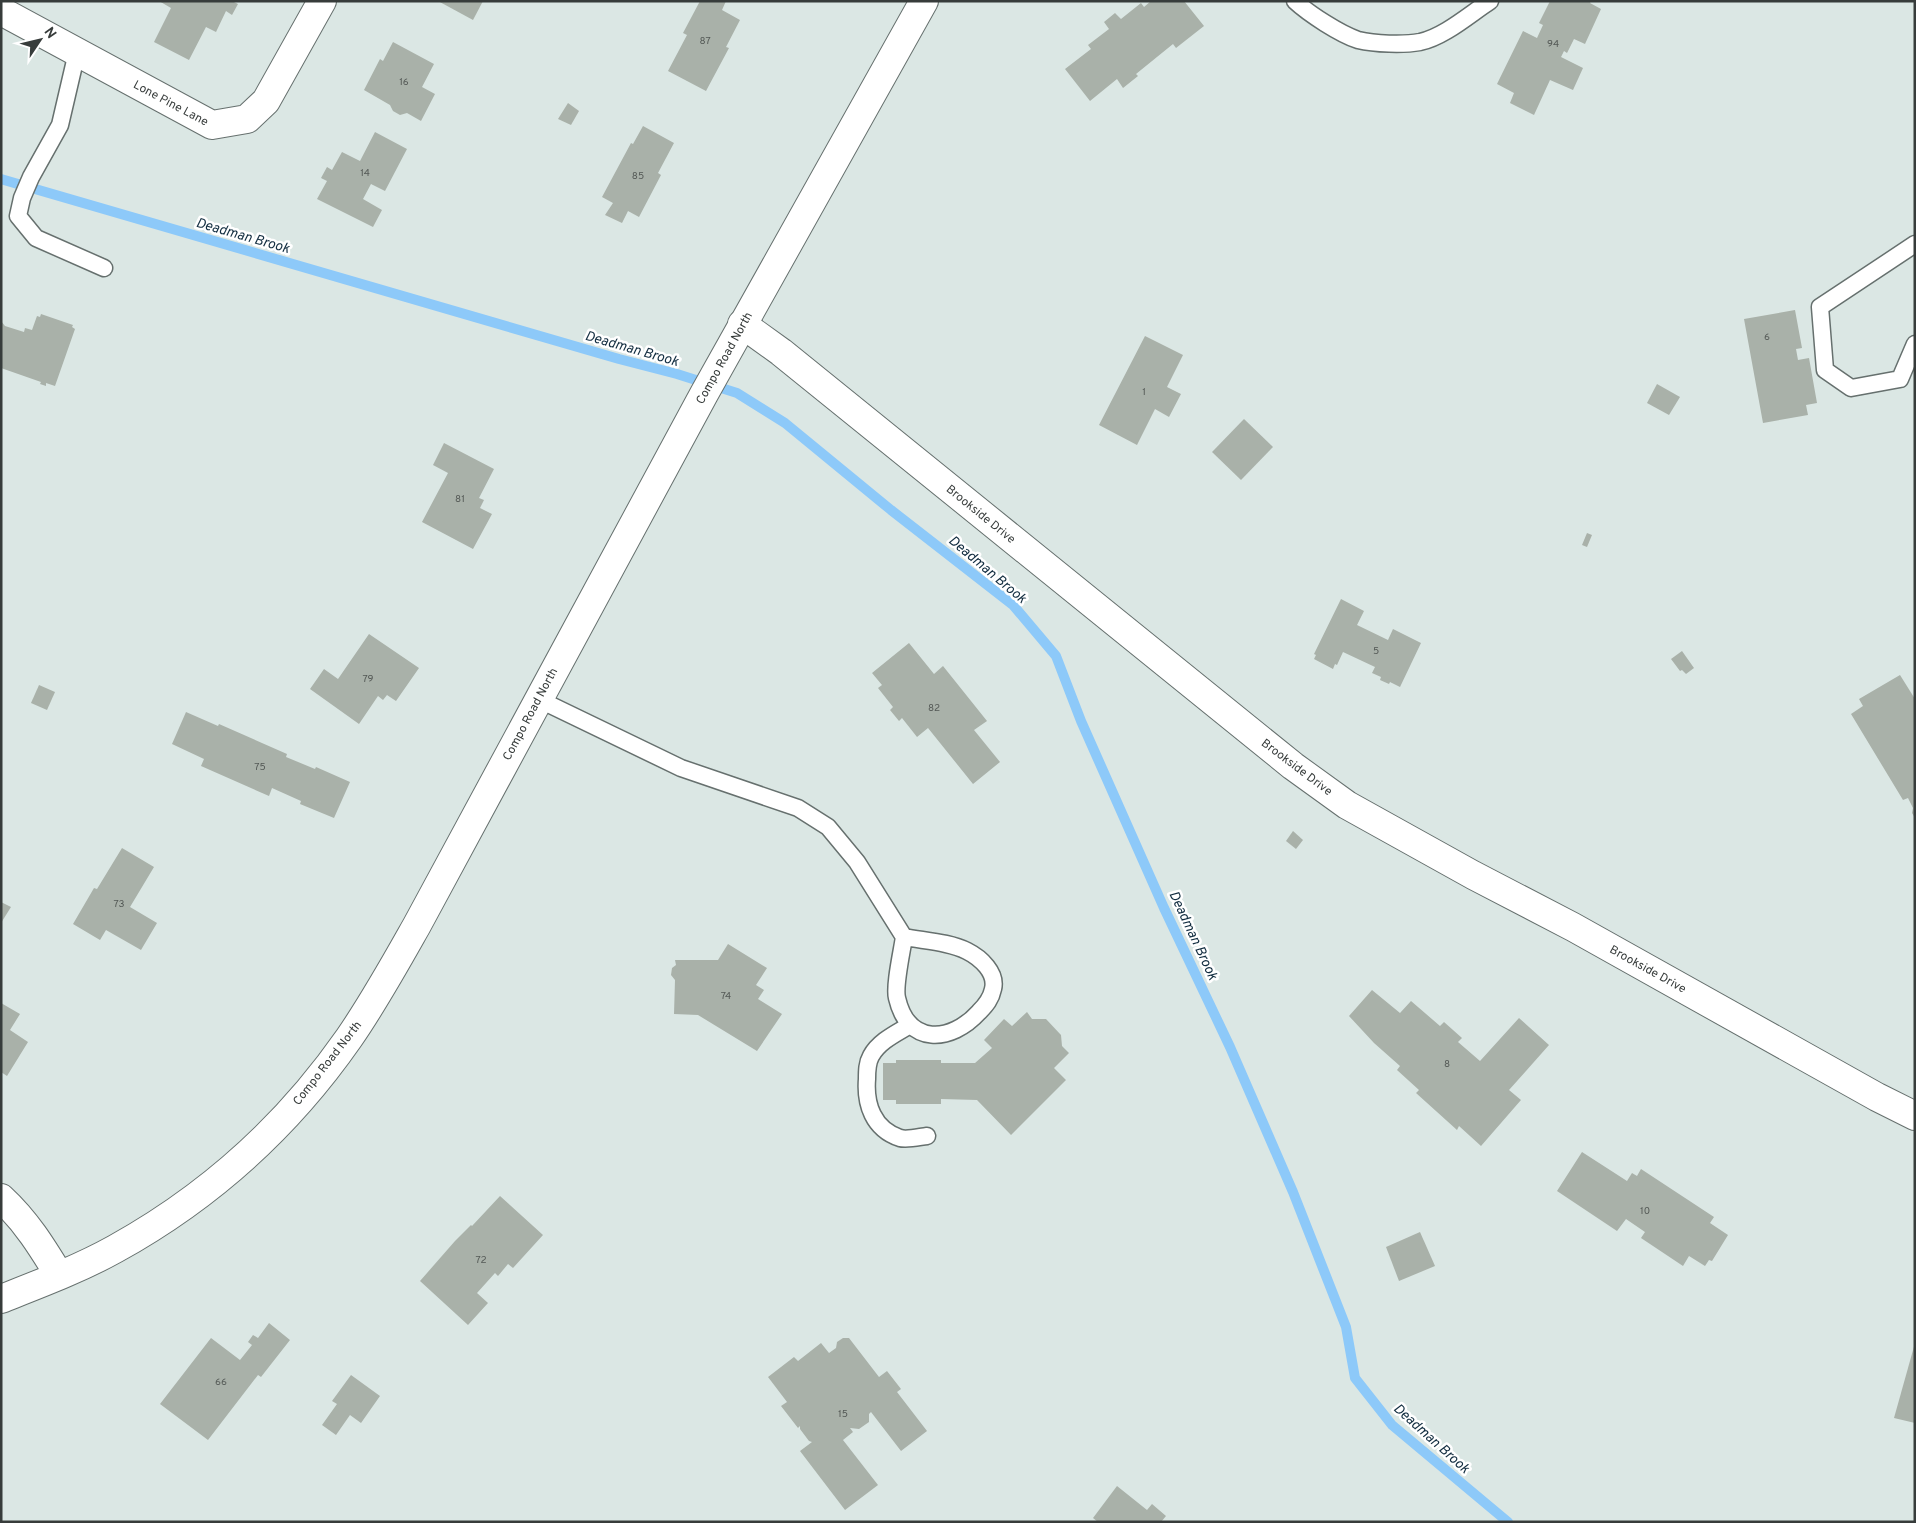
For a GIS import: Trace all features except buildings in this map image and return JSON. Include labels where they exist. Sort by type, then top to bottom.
[{"type":"street","name":"Lone Pine Lane","points":[[1,11],[212,125],[246,119],[266,101],[322,1]]},
{"type":"street","name":"Compo Road North","points":[[1,1299],[114,1250],[148,1230],[213,1186],[250,1153],[312,1086],[348,1040],[383,986],[742,324],[924,1]]},
{"type":"street","name":"Brookside Drive","points":[[742,324],[781,352],[1293,766],[1347,805],[1473,875],[1573,927],[1877,1097],[1915,1116]]},
{"type":"street","points":[[1,1198],[16,1211],[37,1237],[59,1275]]},
{"type":"lane","points":[[1295,1],[1329,25],[1358,40],[1392,44],[1421,42],[1450,28],[1490,1]]},
{"type":"lane","points":[[76,52],[60,126],[30,177],[18,216],[36,238],[104,268]]},
{"type":"lane","points":[[1915,244],[1820,307],[1825,370],[1851,388],[1900,379],[1915,344]]},
{"type":"lane","points":[[538,699],[681,768],[798,808],[828,827],[857,862],[904,938],[896,995],[902,1014],[910,1025],[922,1033],[935,1035],[954,1031],[972,1020],[989,1001],[994,988],[991,973],[982,960],[966,950],[944,944],[904,938]]},
{"type":"lane","points":[[910,1025],[878,1046],[870,1056],[866,1092],[868,1106],[877,1121],[888,1132],[902,1138],[927,1136]]},
{"type":"waterway","name":"Deadman Brook","points":[[1,179],[737,393],[785,423],[891,510],[1013,605],[1056,656],[1081,721],[1164,908],[1230,1047],[1293,1192],[1346,1327],[1355,1378],[1392,1425],[1508,1522]]}]
